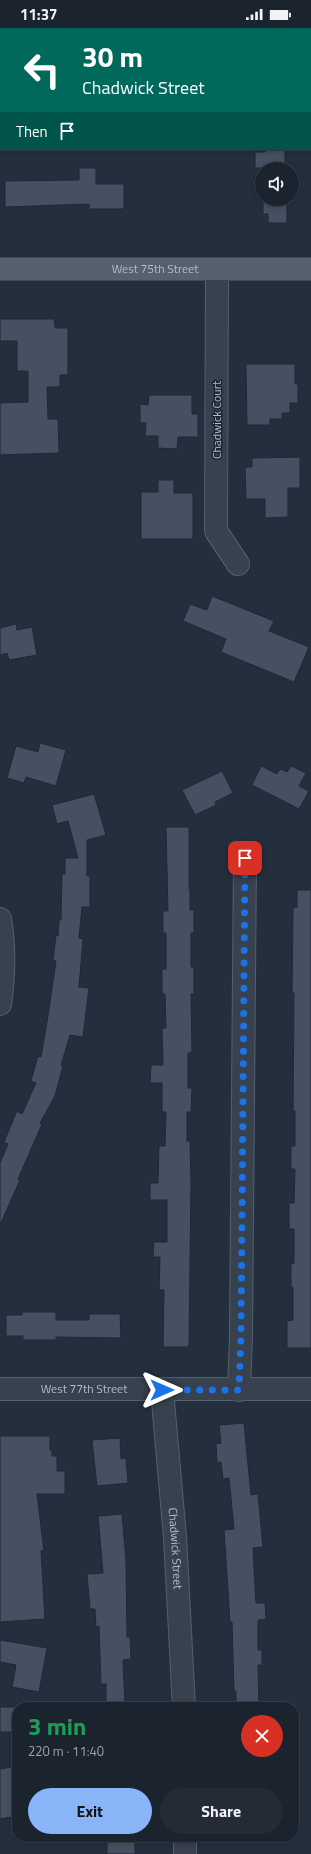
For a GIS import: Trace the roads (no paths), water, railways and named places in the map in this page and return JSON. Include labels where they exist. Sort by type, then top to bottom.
[{"type":"main road","name":"West 75th Street","points":[[0,269],[311,269]]},
{"type":"street","name":"Chadwick Court","points":[[217,269],[216,531],[238,564]]},
{"type":"street","points":[[239,1390],[241,1336],[245,858]]},
{"type":"street","points":[[0,919],[4,966],[0,1004]]},
{"type":"street","name":"West 77th Street","points":[[0,1389],[311,1389]]},
{"type":"street","name":"Chadwick Street","points":[[162,1390],[175,1537],[184,1702]]},
{"type":"street","points":[[185,1842],[185,1854]]}]
